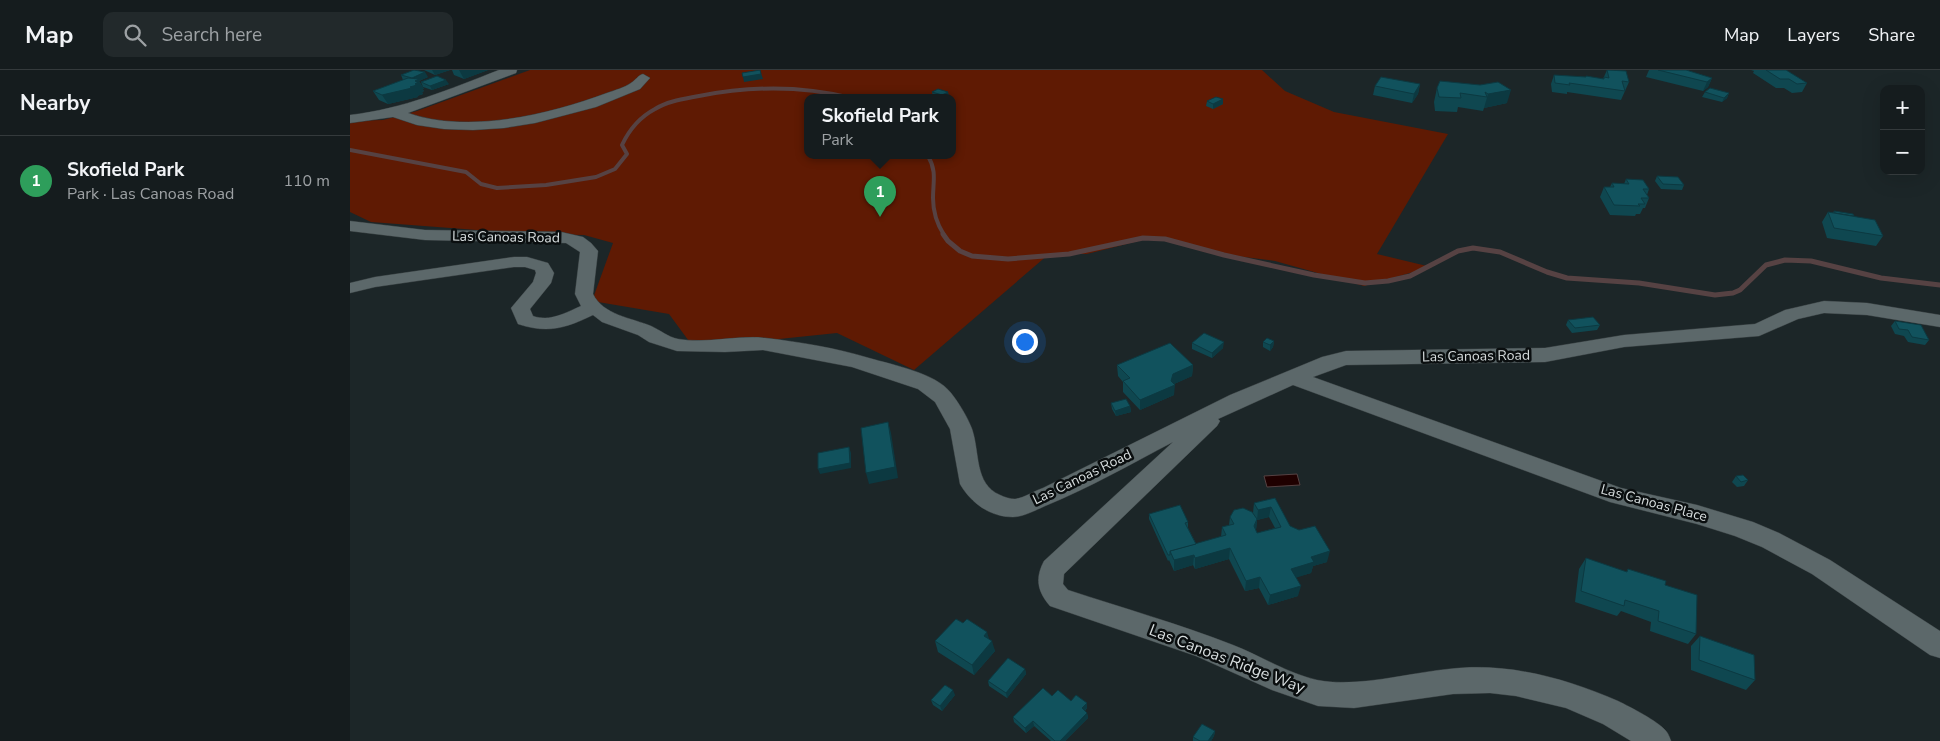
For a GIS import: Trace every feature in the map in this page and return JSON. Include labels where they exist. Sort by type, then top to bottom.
[{"type":"street","points":[[350,119],[393,112],[511,70]]},
{"type":"street","points":[[393,112],[410,119],[436,124],[494,124],[531,120],[594,103],[637,85],[643,78]]},
{"type":"street","name":"Las Canoas Road","points":[[350,226],[410,234],[550,236],[576,240],[589,251],[584,294],[592,308],[609,318],[677,345],[725,346],[763,344],[808,350],[855,361],[911,378],[925,384],[943,397],[961,429],[972,484],[982,498],[1000,506],[1014,508],[1051,494],[1225,406],[1329,362],[1363,356],[1545,355],[1624,341],[1759,330],[1792,314],[1824,307],[1867,309],[1940,321]]},
{"type":"street","points":[[350,288],[375,282],[484,266],[527,262],[542,267],[545,273],[542,282],[520,308],[524,320],[543,325],[555,324],[592,308]]},
{"type":"street","name":"Las Canoas Place","points":[[1293,377],[1618,496],[1664,507],[1696,512],[1744,529],[1779,544],[1807,559],[1940,646]]},
{"type":"street","name":"Las Canoas Ridge Way","points":[[1225,406],[1053,568],[1049,578],[1050,588],[1058,598],[1224,654],[1292,686],[1320,693],[1350,694],[1464,680],[1495,680],[1536,686],[1569,695],[1611,712],[1639,728],[1656,741]]},
{"type":"shaded area","points":[[530,70],[1262,70],[1285,91],[1334,112],[1448,134],[1377,254],[1431,267],[1364,286],[1275,261],[1205,252],[1154,237],[1087,254],[1049,254],[914,370],[837,333],[694,348],[669,314],[592,301],[613,243],[584,235],[529,234],[371,222],[350,212],[350,121],[383,120],[417,111]]},
{"type":"shaded area","points":[[1297,474],[1300,485],[1267,487],[1264,476]]},
{"type":"building","points":[[414,70],[425,72],[412,78],[401,75]]},
{"type":"building","points":[[760,70],[761,74],[743,77],[742,73]]},
{"type":"building","points":[[1607,70],[1626,71],[1629,82],[1622,81],[1625,91],[1569,83],[1570,85],[1555,83],[1554,75],[1609,78]]},
{"type":"building","points":[[1658,70],[1686,70],[1712,78],[1707,82]]},
{"type":"building","points":[[1766,70],[1786,70],[1807,83],[1797,84],[1789,79],[1780,79]]},
{"type":"building","points":[[437,76],[446,80],[430,86],[421,82]]},
{"type":"building","points":[[1381,77],[1420,84],[1414,94],[1375,86]]},
{"type":"building","points":[[408,78],[419,79],[415,81],[418,82],[415,84],[417,85],[410,87],[412,88],[382,95],[373,91]]},
{"type":"building","points":[[1440,81],[1480,85],[1498,82],[1511,90],[1488,94],[1485,92],[1487,97],[1460,93],[1461,98],[1439,97],[1437,88]]},
{"type":"building","points":[[1710,88],[1729,93],[1724,98],[1705,92]]},
{"type":"building","points":[[938,89],[948,92],[939,94],[932,92]]},
{"type":"building","points":[[1216,97],[1223,99],[1213,104],[1207,101]]},
{"type":"building","points":[[1657,176],[1678,177],[1684,185],[1663,184]]},
{"type":"building","points":[[1626,179],[1643,180],[1649,189],[1643,189],[1649,198],[1641,198],[1645,204],[1638,204],[1640,206],[1614,205],[1604,187],[1614,187],[1612,183],[1629,184]]},
{"type":"building","points":[[1834,211],[1853,214],[1854,216],[1835,213]]},
{"type":"building","points":[[1828,212],[1875,220],[1883,236],[1834,228]]},
{"type":"building","points":[[1593,317],[1600,325],[1575,328],[1568,320]]},
{"type":"building","points":[[1895,321],[1921,325],[1929,340],[1912,337],[1908,330],[1899,329]]},
{"type":"building","points":[[1204,333],[1224,342],[1212,353],[1192,343]]},
{"type":"building","points":[[1267,338],[1274,341],[1270,345],[1263,342]]},
{"type":"building","points":[[1170,343],[1193,365],[1173,374],[1171,381],[1175,385],[1140,400],[1123,381],[1130,378],[1117,365]]},
{"type":"building","points":[[1126,399],[1130,406],[1115,411],[1111,403]]},
{"type":"building","points":[[888,422],[895,467],[866,473],[861,428]]},
{"type":"building","points":[[849,447],[850,463],[818,469],[818,453]]},
{"type":"building","points":[[1743,475],[1748,480],[1741,482],[1736,476]]},
{"type":"building","points":[[1275,498],[1290,526],[1299,530],[1315,526],[1330,551],[1311,557],[1314,562],[1291,569],[1301,586],[1270,595],[1260,577],[1246,581],[1230,548],[1195,558],[1194,555],[1174,560],[1170,551],[1226,535],[1222,527],[1234,524],[1230,517],[1234,510],[1243,508],[1252,512],[1257,519],[1254,526],[1257,533],[1281,527],[1271,507],[1258,510],[1254,503]]},
{"type":"building","points":[[1180,505],[1188,522],[1185,523],[1196,544],[1170,551],[1170,555],[1168,555],[1149,514]]},
{"type":"building","points":[[1586,558],[1627,572],[1628,569],[1666,581],[1665,585],[1697,595],[1696,634],[1658,621],[1659,611],[1625,600],[1624,606],[1581,591]]},
{"type":"building","points":[[956,619],[963,623],[967,619],[987,632],[984,636],[992,641],[972,665],[935,641]]},
{"type":"building","points":[[1700,636],[1754,655],[1755,680],[1699,660]]},
{"type":"building","points":[[1008,658],[1025,669],[1006,693],[988,681]]},
{"type":"building","points":[[945,685],[953,690],[940,706],[931,700]]},
{"type":"building","points":[[1043,688],[1052,696],[1058,690],[1071,701],[1076,695],[1087,703],[1082,708],[1087,713],[1060,741],[1055,741],[1033,721],[1025,728],[1013,717]]},
{"type":"building","points":[[1202,724],[1215,731],[1208,741],[1200,741],[1193,737]]},
{"type":"waterway","points":[[350,150],[466,172],[481,184],[497,188],[546,185],[596,177],[615,169],[627,154],[622,145],[636,124],[650,112],[671,102],[737,90],[775,88],[832,94]]},
{"type":"waterway","points":[[930,159],[934,172],[933,198],[935,213],[937,222],[944,235]]},
{"type":"waterway","points":[[943,234],[960,251],[972,256],[1008,259],[1069,254],[1143,238],[1165,239],[1224,255],[1314,275],[1365,283],[1388,281],[1410,276],[1458,251],[1473,248],[1500,252],[1547,272],[1567,278],[1639,283],[1715,295],[1733,293],[1740,290],[1766,265],[1785,260],[1811,261],[1881,278],[1940,285]]},
{"type":"place","name":"Skofield Park","points":[[880,217]]}]
